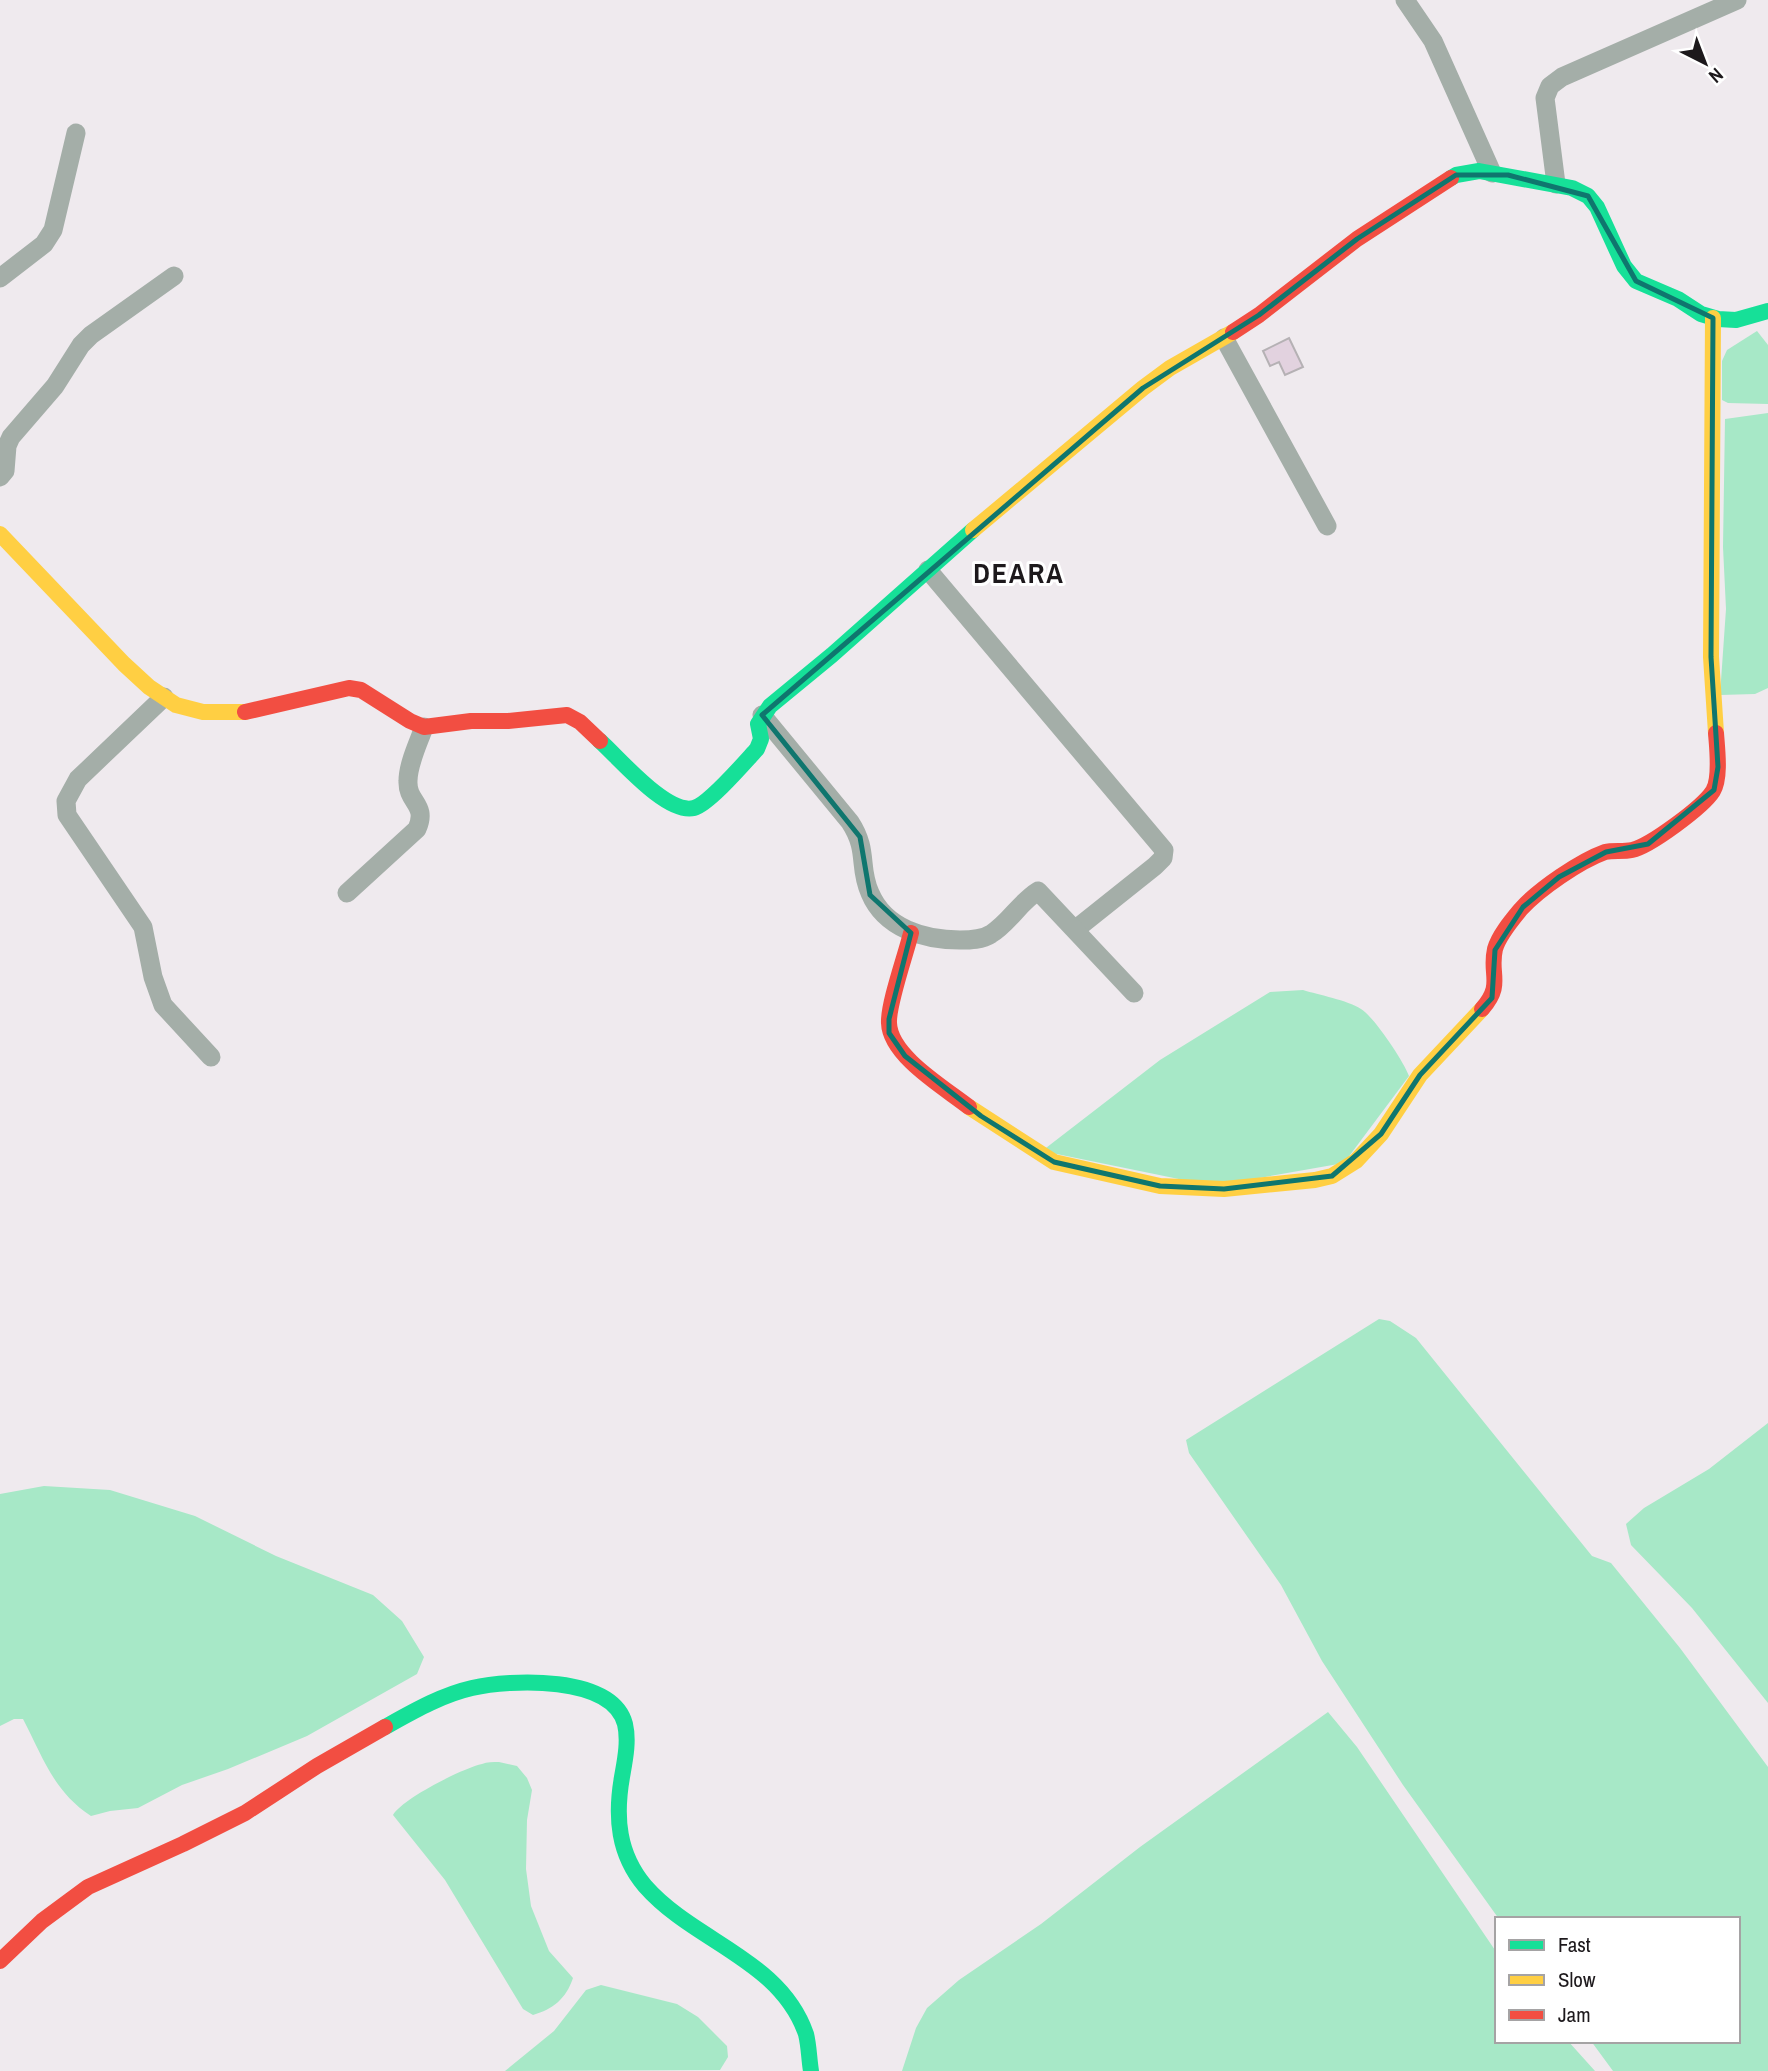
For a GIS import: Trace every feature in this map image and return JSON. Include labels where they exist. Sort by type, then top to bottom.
[{"type":"main road","points":[[0,534],[124,664],[149,687],[176,705],[203,712],[243,712],[349,688],[361,690],[424,727],[471,720],[508,721],[567,716],[580,722],[658,795],[677,807],[695,808],[710,798],[757,749],[761,739],[758,724],[770,706],[832,655],[1005,501],[1170,368],[1224,338],[1270,307],[1357,239],[1456,174],[1492,173],[1572,188],[1588,196],[1597,207],[1624,266],[1636,281],[1713,318],[1736,320],[1768,311]]},
{"type":"main road","points":[[911,933],[889,1019],[889,1033],[895,1044],[905,1056],[981,1116],[1055,1162],[1160,1186],[1224,1188],[1315,1180],[1332,1176],[1356,1161],[1381,1134],[1420,1075],[1492,998],[1495,988],[1495,950],[1503,933],[1523,907],[1559,877],[1606,852],[1632,850],[1648,844],[1687,815],[1714,790],[1718,767],[1711,657],[1713,318]]},
{"type":"main road","points":[[0,1961],[52,1914],[87,1888],[220,1826],[261,1804],[322,1763],[442,1698],[471,1688],[500,1684],[572,1687],[595,1694],[611,1703],[620,1712],[625,1723],[627,1737],[617,1813],[620,1839],[634,1869],[648,1890],[751,1964],[789,1998],[811,2048],[811,2071]]},
{"type":"street","points":[[1405,0],[1433,41],[1492,173]]},
{"type":"street","points":[[1556,184],[1545,98],[1550,86],[1562,76],[1737,0]]},
{"type":"street","points":[[0,278],[44,244],[53,230],[76,133]]},
{"type":"street","points":[[0,477],[5,471],[7,446],[11,438],[55,386],[81,345],[105,323],[174,276]]},
{"type":"street","points":[[1224,338],[1327,526]]},
{"type":"street","points":[[928,570],[1164,850],[1163,858],[1155,866],[1076,929]]},
{"type":"street","points":[[164,697],[78,779],[65,801],[67,815],[143,927],[153,977],[163,1004],[211,1057]]},
{"type":"street","points":[[762,715],[860,837],[865,879],[870,895],[897,924],[911,933],[930,939],[971,940],[988,936],[1002,927],[1038,891],[1134,993]]},
{"type":"street","points":[[347,893],[417,828],[422,818],[407,786],[408,774],[424,727]]},
{"type":"highlighted area","points":[[1456,175],[1508,175],[1588,196],[1636,281],[1713,318],[1711,657],[1718,767],[1714,790],[1648,844],[1606,852],[1559,877],[1523,907],[1495,950],[1492,998],[1420,1075],[1381,1134],[1332,1176],[1224,1189],[1160,1186],[1054,1162],[981,1116],[905,1056],[889,1033],[889,1019],[911,933],[870,895],[860,837],[762,715],[1143,388],[1259,315],[1357,239]]},
{"type":"shaded area","points":[[1757,331],[1768,345],[1768,404],[1728,403],[1722,400],[1722,361],[1727,350]]},
{"type":"shaded area","points":[[1768,413],[1768,688],[1755,694],[1720,695],[1726,609],[1723,547],[1725,419]]},
{"type":"shaded area","points":[[1303,990],[1341,1000],[1361,1009],[1388,1040],[1409,1076],[1344,1163],[1213,1186],[1042,1151],[1160,1060],[1270,992]]},
{"type":"shaded area","points":[[1379,1319],[1390,1321],[1416,1338],[1592,1556],[1611,1563],[1680,1648],[1768,1767],[1768,2071],[1613,2071],[1592,2043],[1740,2043],[1740,1917],[1498,1917],[1403,1785],[1322,1661],[1281,1585],[1189,1453],[1186,1440]]},
{"type":"shaded area","points":[[1768,1423],[1768,1703],[1692,1608],[1631,1545],[1626,1524],[1644,1508],[1709,1469]]},
{"type":"shaded area","points":[[44,1486],[110,1490],[195,1516],[276,1556],[373,1595],[402,1621],[424,1657],[417,1674],[307,1736],[182,1785],[138,1808],[91,1816],[67,1796],[58,1784],[23,1719],[14,1719],[0,1726],[0,1494]]},
{"type":"shaded area","points":[[1328,1712],[1357,1747],[1495,1950],[1495,2043],[1570,2043],[1595,2071],[902,2071],[916,2028],[927,2008],[959,1980],[1041,1924],[1140,1847]]},
{"type":"shaded area","points":[[499,1762],[517,1766],[527,1778],[532,1790],[527,1820],[526,1869],[531,1906],[549,1951],[573,1978],[567,1992],[558,2002],[533,2015],[523,2009],[445,1880],[393,1815],[408,1801],[448,1778],[484,1763]]},
{"type":"shaded area","points":[[601,1985],[677,2004],[698,2017],[727,2046],[728,2057],[720,2070],[505,2071],[554,2031],[586,1990]]},
{"type":"building","points":[[1289,338],[1303,367],[1285,375],[1279,362],[1270,366],[1263,351]]},
{"type":"traffic: fast","points":[[1451,178],[1479,171],[1572,188],[1588,196],[1597,207],[1624,266],[1636,281],[1678,299],[1701,314],[1718,319],[1736,320],[1768,311]]},
{"type":"traffic: fast","points":[[600,741],[658,795],[683,808],[701,805],[727,782],[757,749],[761,739],[758,724],[770,706],[973,530]]},
{"type":"traffic: fast","points":[[385,1727],[449,1695],[472,1688],[510,1683],[558,1684],[581,1689],[601,1696],[616,1708],[626,1730],[619,1821],[629,1861],[645,1886],[665,1905],[757,1969],[777,1987],[794,2008],[806,2034],[811,2071]]},
{"type":"traffic: slow","points":[[1713,318],[1711,657],[1716,733]]},
{"type":"traffic: slow","points":[[973,530],[1143,388],[1170,368],[1233,332]]},
{"type":"traffic: slow","points":[[0,534],[149,687],[176,705],[203,712],[245,712]]},
{"type":"traffic: slow","points":[[969,1107],[1054,1162],[1160,1186],[1224,1189],[1315,1180],[1332,1176],[1356,1161],[1381,1134],[1420,1075],[1482,1009]]},
{"type":"traffic: jam","points":[[1233,332],[1357,239],[1451,178]]},
{"type":"traffic: jam","points":[[245,712],[349,688],[361,690],[424,727],[567,715],[580,722],[600,741]]},
{"type":"traffic: jam","points":[[1482,1009],[1494,986],[1497,944],[1510,923],[1529,901],[1560,876],[1595,856],[1608,851],[1632,850],[1663,834],[1688,816],[1713,791],[1718,763],[1716,733]]},
{"type":"traffic: jam","points":[[911,933],[891,1004],[889,1023],[892,1035],[908,1059],[969,1107]]},
{"type":"traffic: jam","points":[[0,1961],[42,1921],[88,1887],[245,1813],[317,1766],[385,1727]]},
{"type":"district","name":"DEARA","points":[[1019,573]]}]
